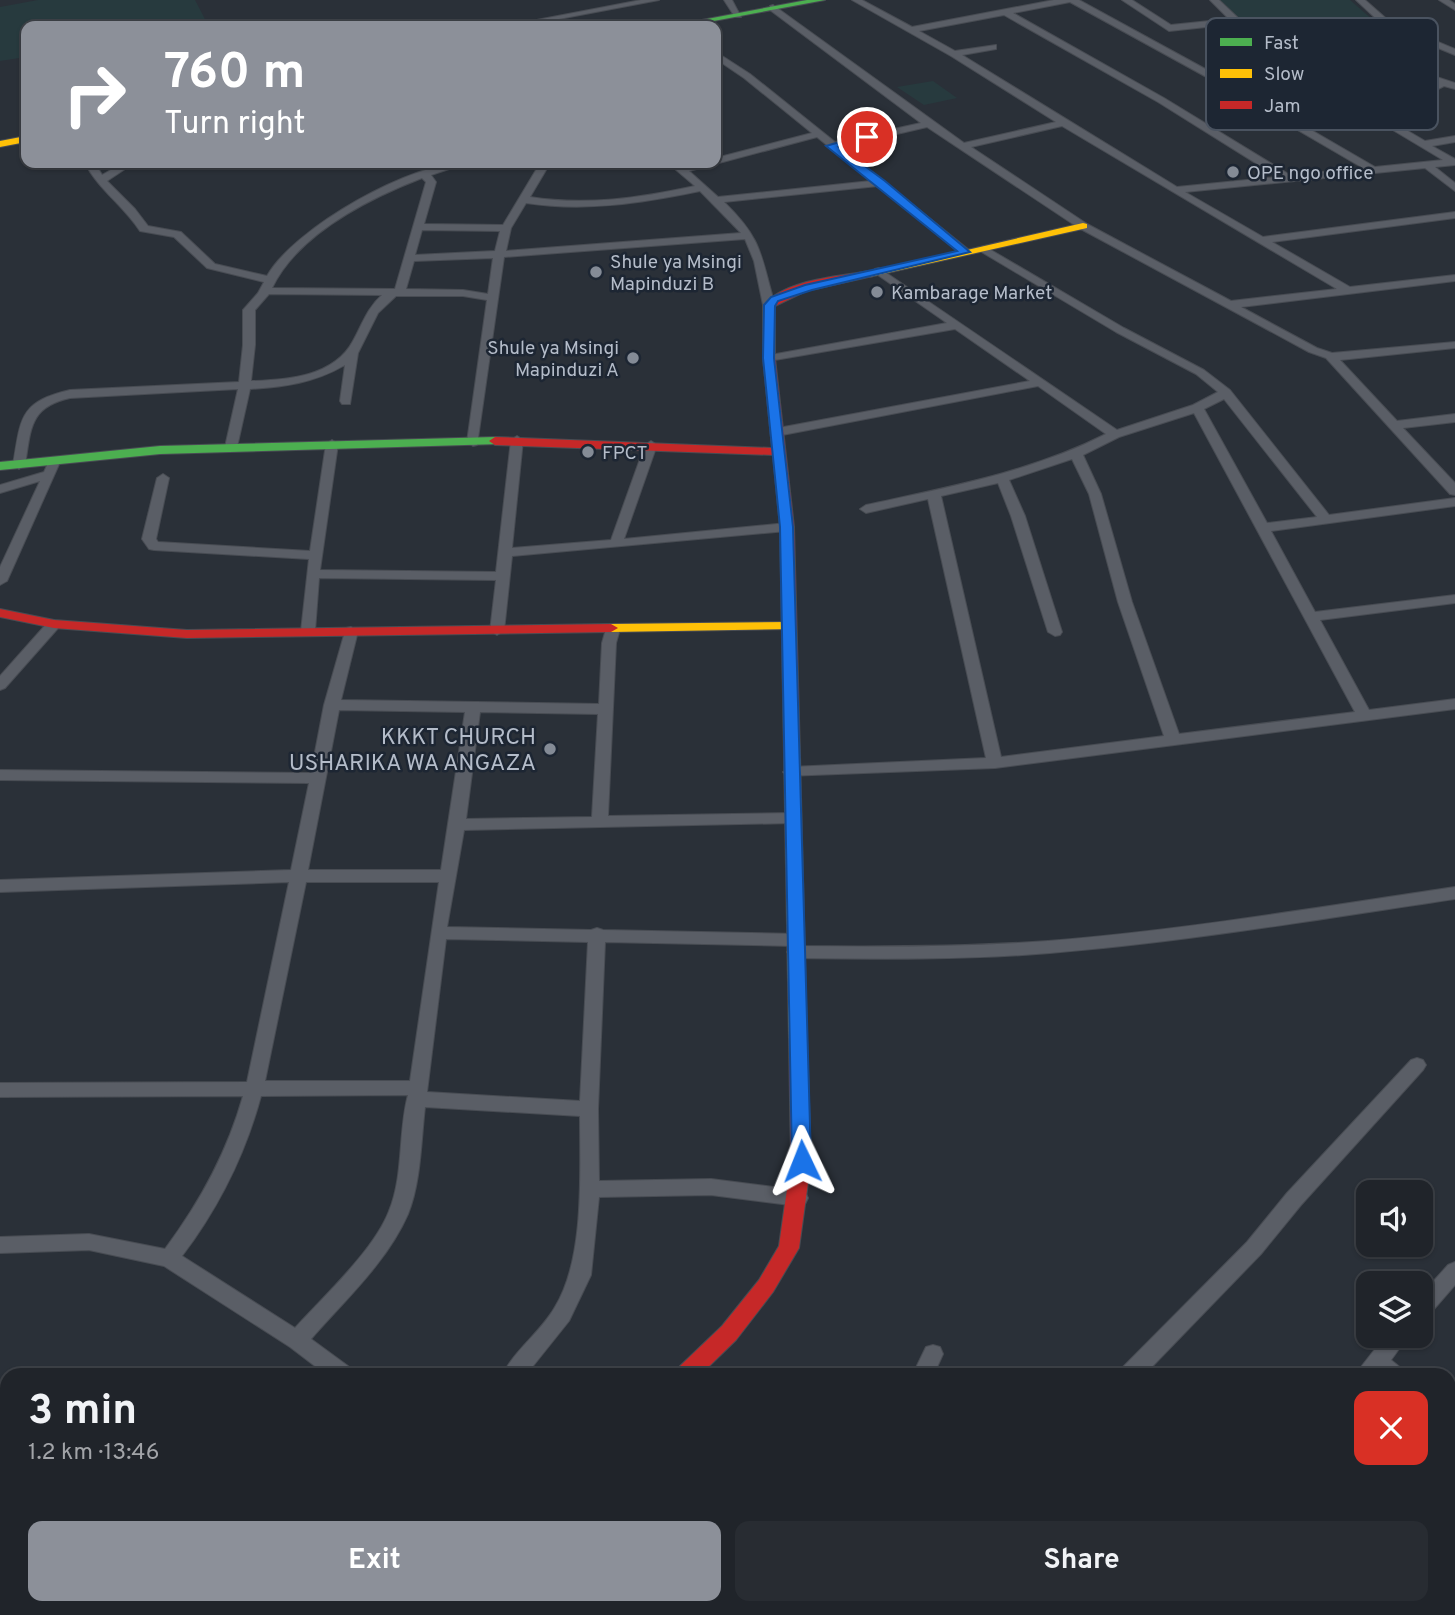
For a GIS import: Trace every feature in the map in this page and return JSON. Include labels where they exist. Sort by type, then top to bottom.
[{"type":"street","points":[[536,21],[655,0]]},
{"type":"street","points":[[728,0],[738,15]]},
{"type":"street","points":[[703,21],[821,0]]},
{"type":"street","points":[[856,0],[954,54],[1174,190],[1347,290]]},
{"type":"street","points":[[911,30],[1070,0],[1206,73]]},
{"type":"street","points":[[1126,0],[1169,28],[1206,24]]},
{"type":"street","points":[[1214,0],[1231,18]]},
{"type":"street","points":[[1360,0],[1380,18]]},
{"type":"street","points":[[1443,0],[1455,6]]},
{"type":"street","points":[[772,8],[929,124],[1083,226],[1329,356],[1455,491]]},
{"type":"street","points":[[1005,12],[1206,128]]},
{"type":"street","points":[[1438,46],[1455,52]]},
{"type":"street","points":[[954,54],[993,47]]},
{"type":"street","points":[[721,58],[747,76],[965,252]]},
{"type":"street","points":[[1438,80],[1455,86]]},
{"type":"street","points":[[1438,85],[1444,82]]},
{"type":"street","points":[[964,146],[1063,122]]},
{"type":"street","points":[[831,146],[929,124]]},
{"type":"street","points":[[1210,130],[1287,177]]},
{"type":"street","points":[[1304,130],[1371,169]]},
{"type":"street","points":[[1401,130],[1454,162]]},
{"type":"street","points":[[721,160],[818,134]]},
{"type":"street","points":[[1424,144],[1455,139]]},
{"type":"street","points":[[0,144],[21,140]]},
{"type":"street","points":[[1174,190],[1454,162]]},
{"type":"street","points":[[1426,164],[1455,188]]},
{"type":"street","points":[[93,168],[100,181],[136,214],[144,229],[174,233],[211,266],[268,285],[396,293],[463,293],[492,298]]},
{"type":"street","points":[[100,181],[121,168]]},
{"type":"street","points":[[231,447],[242,402],[251,341],[249,310],[285,259],[317,231],[403,182],[442,168]]},
{"type":"street","points":[[473,442],[499,256],[506,228],[541,168]]},
{"type":"street","points":[[679,168],[748,236],[754,246],[769,305],[769,358],[787,527],[802,1161],[789,1248],[766,1286],[729,1333],[692,1368]]},
{"type":"street","points":[[346,401],[352,352],[374,306],[396,293],[410,258],[431,182],[423,173]]},
{"type":"street","points":[[714,200],[881,183]]},
{"type":"street","points":[[523,199],[564,205],[604,205],[701,188]]},
{"type":"street","points":[[1263,240],[1455,215]]},
{"type":"street","points":[[769,305],[788,293],[1083,226]]},
{"type":"street","points":[[419,227],[506,228]]},
{"type":"street","points":[[410,258],[499,256],[574,247],[748,236]]},
{"type":"street","points":[[984,249],[1120,330],[1199,372],[1226,393],[1325,518]]},
{"type":"street","points":[[879,271],[1115,434]]},
{"type":"street","points":[[1229,305],[1455,278]]},
{"type":"street","points":[[769,358],[957,325]]},
{"type":"street","points":[[1329,356],[1455,345]]},
{"type":"street","points":[[19,465],[28,420],[36,406],[44,400],[71,394],[118,390],[290,383],[332,367],[352,352]]},
{"type":"street","points":[[776,432],[1041,382]]},
{"type":"street","points":[[866,509],[1002,478],[1076,454],[1115,434],[1197,408],[1226,393]]},
{"type":"street","points":[[1197,408],[1365,716]]},
{"type":"street","points":[[1396,425],[1455,418]]},
{"type":"street","points":[[497,631],[517,440]]},
{"type":"street","points":[[0,489],[52,468],[160,450],[517,440],[780,452]]},
{"type":"street","points":[[308,631],[313,574],[332,444]]},
{"type":"street","points":[[617,544],[635,485],[651,445]]},
{"type":"street","points":[[1076,454],[1095,494],[1125,601],[1174,742]]},
{"type":"street","points":[[0,466],[52,468]]},
{"type":"street","points":[[0,581],[52,468]]},
{"type":"street","points":[[163,478],[149,539],[154,546],[316,555]]},
{"type":"street","points":[[1002,478],[1018,516],[1055,632]]},
{"type":"street","points":[[934,495],[995,763]]},
{"type":"street","points":[[1262,528],[1455,502]]},
{"type":"street","points":[[507,552],[787,527]]},
{"type":"street","points":[[313,574],[504,576]]},
{"type":"street","points":[[1312,617],[1455,599]]},
{"type":"street","points":[[0,613],[54,624],[187,634],[789,626]]},
{"type":"street","points":[[0,685],[54,624]]},
{"type":"street","points":[[600,821],[609,643],[613,629]]},
{"type":"street","points":[[169,1258],[186,1238],[212,1198],[236,1152],[256,1088],[331,705],[351,631]]},
{"type":"street","points":[[791,772],[995,763],[1455,704]]},
{"type":"street","points":[[331,705],[607,709]]},
{"type":"street","points":[[297,1340],[381,1245],[399,1212],[406,1182],[415,1094],[473,706]]},
{"type":"street","points":[[0,775],[317,778]]},
{"type":"street","points":[[457,825],[792,818]]},
{"type":"street","points":[[0,886],[299,876],[447,876]]},
{"type":"street","points":[[438,933],[597,934],[936,953],[1144,938],[1455,893]]},
{"type":"street","points":[[519,1368],[562,1315],[581,1275],[590,1189],[589,1109],[597,934]]},
{"type":"street","points":[[1136,1368],[1254,1248],[1294,1199],[1417,1065]]},
{"type":"street","points":[[0,1090],[256,1088],[415,1094],[589,1109]]},
{"type":"street","points":[[590,1189],[711,1187],[798,1198]]},
{"type":"street","points":[[0,1245],[89,1242],[169,1258],[297,1340],[334,1368]]},
{"type":"street","points":[[1433,1296],[1455,1270]]},
{"type":"street","points":[[1372,1368],[1388,1348]]},
{"type":"street","points":[[926,1368],[933,1354]]},
{"type":"green space","points":[[38,0],[195,0],[206,21],[21,21],[21,58],[0,61],[0,7]]},
{"type":"green space","points":[[1212,0],[1350,0],[1371,18],[1231,18]]},
{"type":"green space","points":[[933,81],[957,98],[924,105],[897,87]]},
{"type":"traffic: fast","points":[[702,21],[821,0]]},
{"type":"traffic: fast","points":[[0,466],[160,450],[495,441]]},
{"type":"traffic: slow","points":[[0,144],[21,140]]},
{"type":"traffic: slow","points":[[869,274],[1083,226]]},
{"type":"traffic: slow","points":[[611,628],[789,626]]},
{"type":"traffic: slow","points":[[792,756],[798,1040]]},
{"type":"traffic: jam","points":[[792,756],[787,527],[769,358],[769,305],[778,298],[802,288],[869,274]]},
{"type":"traffic: jam","points":[[495,441],[780,452]]},
{"type":"traffic: jam","points":[[0,613],[54,624],[187,634],[611,628]]},
{"type":"traffic: jam","points":[[692,1368],[729,1333],[766,1286],[789,1248],[801,1161],[798,1040]]},
{"type":"place","name":"OPE ngo office","points":[[1233,172]]},
{"type":"place","name":"Shule ya Msingi Mapinduzi B","points":[[596,272]]},
{"type":"place","name":"Kambarage Market","points":[[877,292]]},
{"type":"place","name":"Shule ya Msingi Mapinduzi A","points":[[633,358]]},
{"type":"place","name":"FPCT","points":[[588,452]]},
{"type":"place","name":"KKKT CHURCH USHARIKA WA ANGAZA","points":[[550,749]]},
{"type":"route","points":[[802,1161],[787,527],[769,358],[769,305],[788,293],[809,287],[965,252],[831,146],[867,137]]}]
